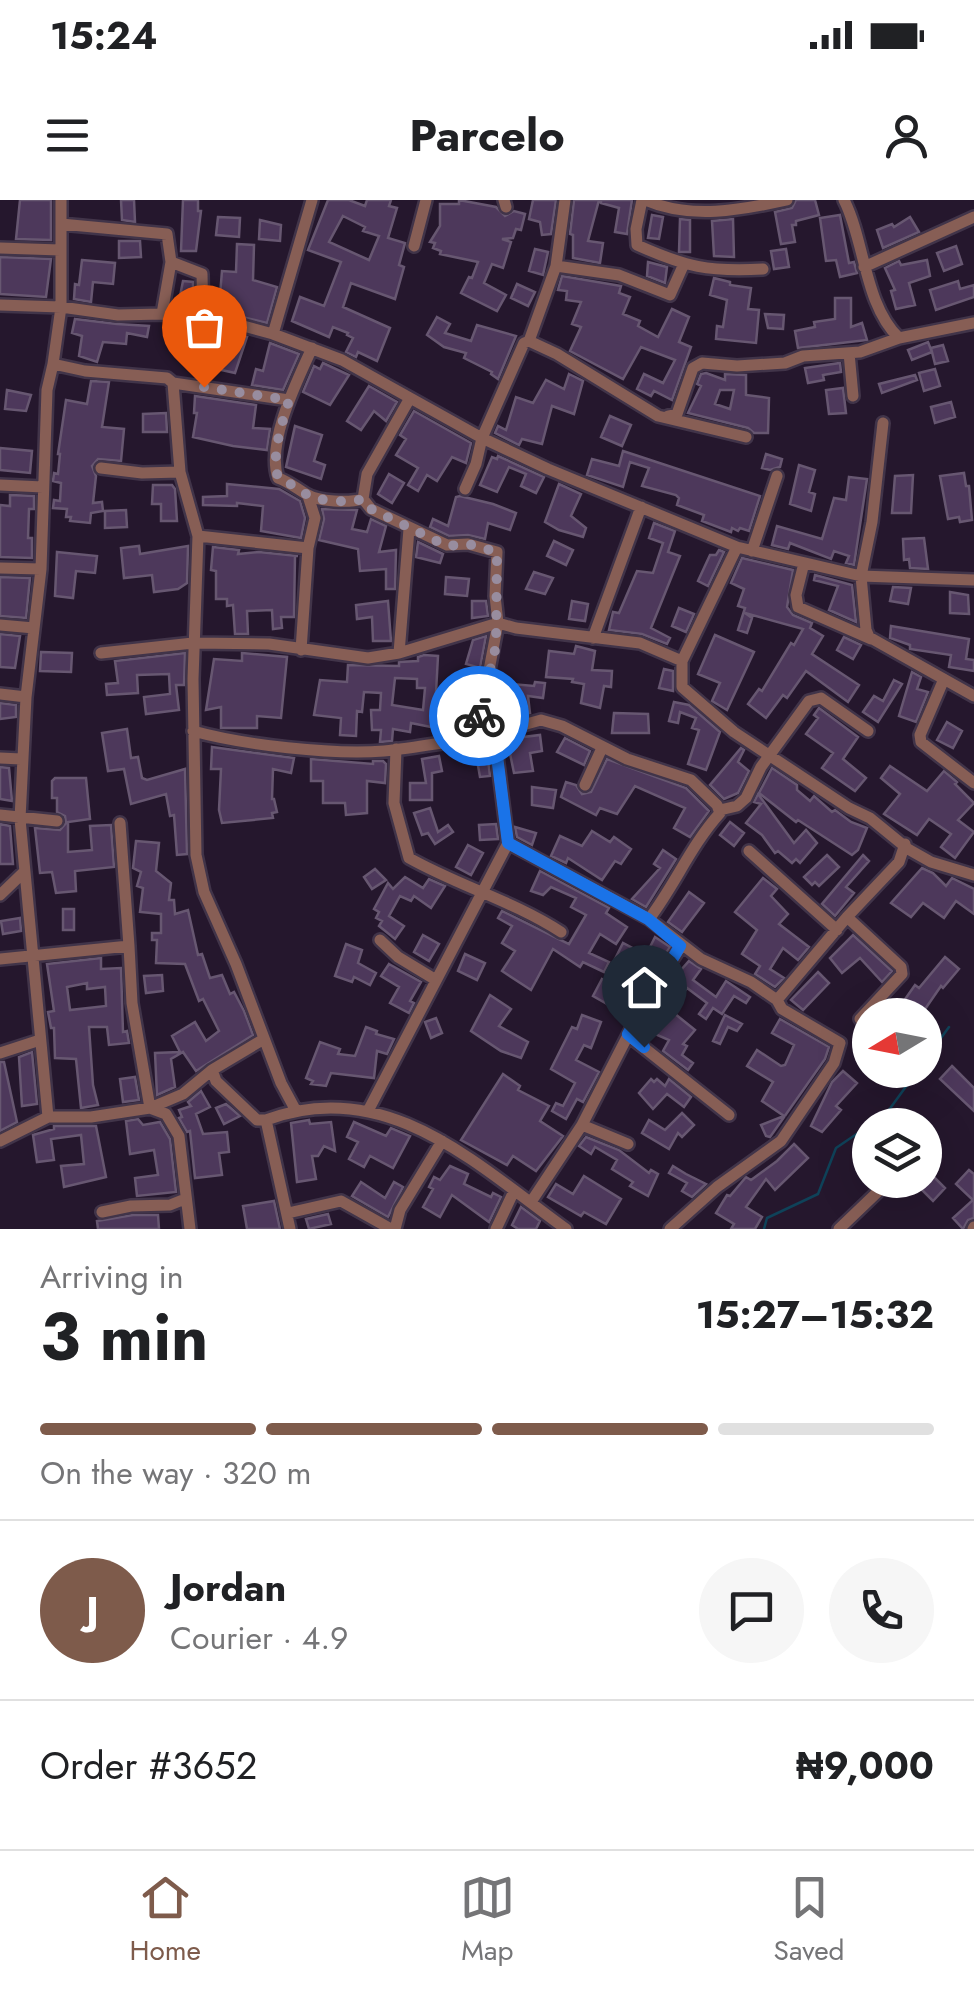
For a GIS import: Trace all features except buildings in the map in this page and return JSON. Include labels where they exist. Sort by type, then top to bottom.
[{"type":"street","points":[[48,1118],[20,820],[26,697],[41,569],[48,390],[61,307],[61,200]]},
{"type":"street","points":[[273,334],[312,200]]},
{"type":"street","points":[[414,246],[426,200]]},
{"type":"street","points":[[529,341],[556,266],[565,200]]},
{"type":"street","points":[[763,270],[715,271],[684,266],[637,245],[636,230],[644,200],[663,208],[733,212],[787,200]]},
{"type":"street","points":[[832,200],[846,203],[864,267],[892,331],[899,338]]},
{"type":"street","points":[[864,267],[974,217]]},
{"type":"street","points":[[61,224],[167,234],[171,262],[162,314]]},
{"type":"street","points":[[0,248],[60,250]]},
{"type":"street","points":[[171,262],[202,274],[203,319]]},
{"type":"street","points":[[556,266],[619,275],[670,294],[684,266]]},
{"type":"street","points":[[0,305],[61,307],[118,315],[162,314],[273,334],[342,360],[482,438],[736,547],[861,576],[974,580]]},
{"type":"street","points":[[466,489],[508,371],[524,342],[556,354],[658,416],[668,416],[676,414],[694,368],[702,363],[785,363],[802,356],[849,353],[974,323]]},
{"type":"street","points":[[301,650],[308,548],[315,518],[308,496],[296,484],[278,478],[275,472],[289,400],[312,348]]},
{"type":"street","points":[[849,353],[853,396]]},
{"type":"street","points":[[53,364],[84,371],[167,378],[173,383],[289,400]]},
{"type":"street","points":[[173,383],[180,472],[198,536],[193,730],[196,855],[204,892],[295,1109]]},
{"type":"street","points":[[410,398],[367,474],[363,499],[371,509],[447,546],[468,544],[497,552],[498,623],[481,737]]},
{"type":"street","points":[[668,416],[746,437]]},
{"type":"street","points":[[871,638],[866,630],[861,576],[872,522],[883,423]]},
{"type":"street","points":[[102,468],[180,472]]},
{"type":"street","points":[[752,551],[777,476]]},
{"type":"street","points":[[0,485],[43,487]]},
{"type":"street","points":[[308,496],[353,502],[363,499]]},
{"type":"street","points":[[593,638],[641,507]]},
{"type":"street","points":[[398,654],[410,528]]},
{"type":"street","points":[[198,536],[308,548]]},
{"type":"street","points":[[736,547],[682,661],[682,687],[734,732],[848,808],[870,818],[931,862],[974,876]]},
{"type":"street","points":[[804,563],[796,595],[798,607],[871,638],[974,696]]},
{"type":"street","points":[[0,568],[41,569]]},
{"type":"street","points":[[101,652],[194,643],[268,644],[368,658],[398,654],[498,623],[640,644],[682,661]]},
{"type":"street","points":[[0,625],[34,628]]},
{"type":"street","points":[[944,679],[920,742],[974,783]]},
{"type":"street","points":[[0,694],[26,697]]},
{"type":"street","points":[[648,919],[720,810],[738,806],[746,798],[769,755],[804,708],[821,698],[868,730]]},
{"type":"street","points":[[193,730],[222,739],[293,747],[396,749],[481,737],[541,720],[562,726],[602,748],[691,780],[720,810]]},
{"type":"street","points":[[369,1109],[508,843],[496,748],[481,737]]},
{"type":"street","points":[[585,785],[602,748]]},
{"type":"street","points":[[396,749],[394,802],[409,858],[480,894],[524,908],[561,932]]},
{"type":"street","points":[[0,758],[21,759]]},
{"type":"street","points":[[0,815],[58,821]]},
{"type":"street","points":[[120,824],[132,1004],[150,1108]]},
{"type":"street","points":[[508,843],[648,919],[680,946],[720,970],[751,982],[777,1000],[782,1009],[840,1043],[834,1064],[781,1141],[729,1178],[670,1229]]},
{"type":"street","points":[[777,1000],[899,862],[905,844]]},
{"type":"street","points":[[750,851],[836,930]]},
{"type":"street","points":[[0,894],[24,871]]},
{"type":"street","points":[[847,917],[901,967],[902,974],[880,998]]},
{"type":"street","points":[[380,940],[398,957],[436,980]]},
{"type":"street","points":[[0,958],[129,946]]},
{"type":"street","points":[[530,1202],[582,1125],[628,1034],[680,946]]},
{"type":"street","points":[[628,1034],[729,1115]]},
{"type":"street","points":[[0,1141],[48,1118],[91,1117],[150,1108],[183,1094],[212,1070],[264,1039]]},
{"type":"street","points":[[0,1053],[40,1040]]},
{"type":"street","points":[[212,1070],[216,1081],[258,1120],[295,1109],[369,1109],[442,1141],[566,1229]]},
{"type":"street","points":[[150,1108],[171,1119],[179,1136],[190,1229]]},
{"type":"street","points":[[266,1120],[290,1229]]},
{"type":"street","points":[[582,1125],[628,1144]]},
{"type":"street","points":[[288,1213],[341,1201],[393,1229],[400,1210],[442,1141]]},
{"type":"street","points":[[496,1229],[514,1190]]},
{"type":"street","points":[[839,1229],[871,1198]]},
{"type":"street","points":[[102,1212],[170,1205],[185,1199]]},
{"type":"waterway","points":[[942,1037],[949,1027]]},
{"type":"waterway","points":[[764,1229],[767,1218],[818,1194],[836,1148],[886,1114],[905,1088]]},
{"type":"way so far","points":[[204,387],[289,400],[275,472],[278,478],[296,484],[308,496],[353,502],[363,499],[371,509],[447,546],[487,546],[497,552],[496,646],[479,716]]},
{"type":"route","points":[[479,716],[476,738],[486,736],[496,748],[508,843],[630,908],[661,927],[680,946],[628,1034],[644,1047]]}]
